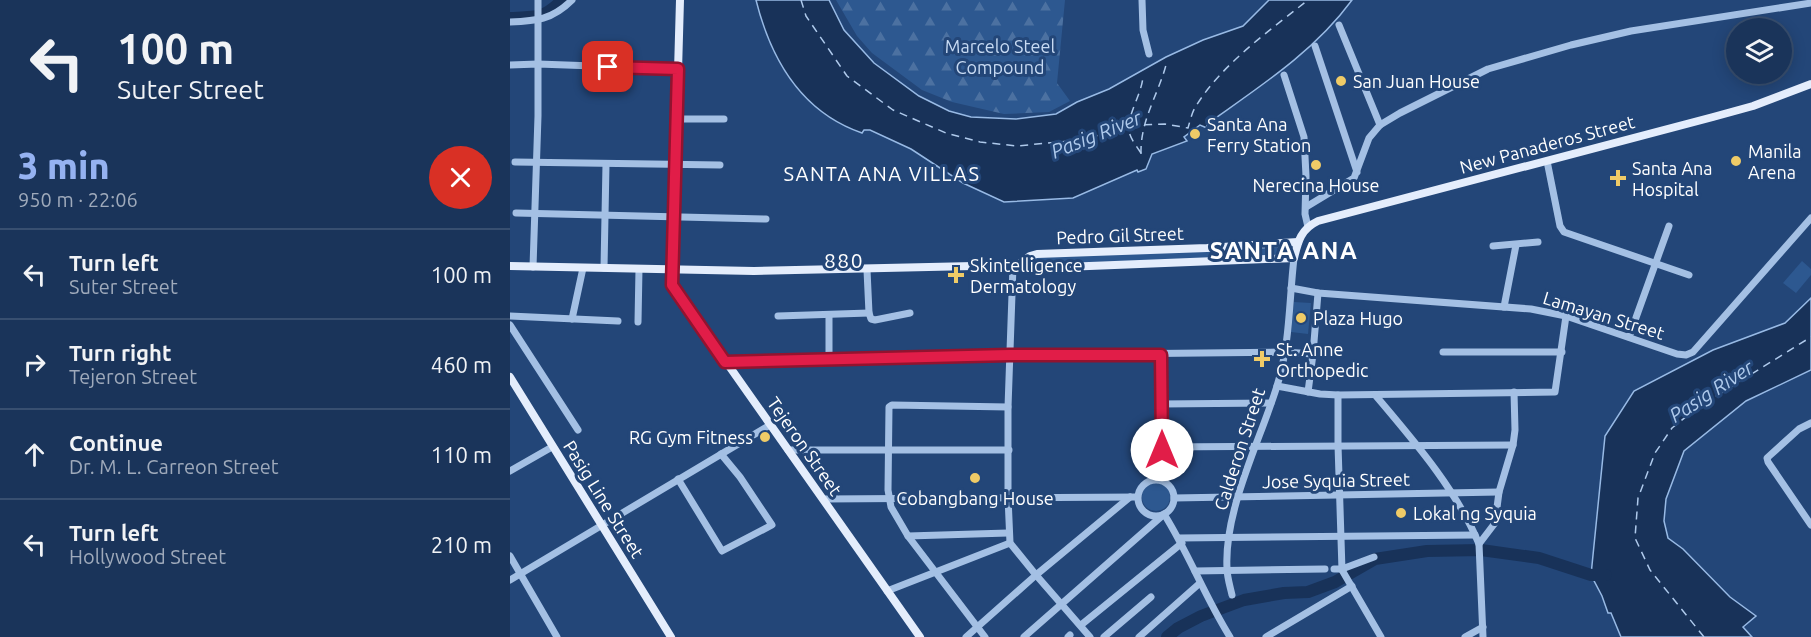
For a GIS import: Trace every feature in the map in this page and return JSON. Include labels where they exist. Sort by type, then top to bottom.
[{"type":"main road","name":"Tejeron Street","points":[[680,0],[674,290],[920,637]]},
{"type":"main road","name":"New Panaderos Street","points":[[1308,227],[1354,211],[1753,106],[1811,84]]},
{"type":"main road","points":[[1298,242],[1301,233],[1308,227]]},
{"type":"main road","name":"Pedro Gil Street","points":[[1016,265],[1037,254],[1207,248],[1298,242]]},
{"type":"main road","name":"Calderon Street","points":[[1294,258],[1298,242]]},
{"type":"main road","name":"Pedro Gil Street","points":[[510,266],[673,270],[867,270],[1016,265],[1039,268],[1294,258]]},
{"type":"main road","name":"Pasig Line Street","points":[[510,377],[671,637]]},
{"type":"street","points":[[533,267],[536,213],[538,0]]},
{"type":"street","points":[[510,22],[552,16],[572,0]]},
{"type":"street","points":[[1142,0],[1143,30],[1149,54]]},
{"type":"street","points":[[1306,207],[1346,184],[1357,172],[1369,138],[1380,126],[1408,109],[1488,69],[1571,45],[1659,26],[1811,3]]},
{"type":"street","points":[[1339,25],[1380,126]]},
{"type":"street","points":[[1315,46],[1357,172]]},
{"type":"street","points":[[510,65],[678,69]]},
{"type":"street","points":[[1284,75],[1304,138],[1305,214],[1308,227]]},
{"type":"street","points":[[676,119],[723,119]]},
{"type":"street","points":[[1547,161],[1560,226],[1564,232],[1689,275]]},
{"type":"street","points":[[515,162],[720,165]]},
{"type":"street","points":[[604,268],[606,164]]},
{"type":"street","points":[[516,213],[766,219]]},
{"type":"street","name":"Lamayan Street","points":[[1291,288],[1318,293],[1531,309],[1566,316],[1677,354],[1686,355],[1693,352],[1811,218]]},
{"type":"street","points":[[1629,337],[1669,226]]},
{"type":"street","points":[[1493,246],[1538,242]]},
{"type":"street","points":[[1504,307],[1516,245]]},
{"type":"street","name":"Calderon Street","points":[[1232,595],[1227,569],[1228,537],[1255,446],[1277,386],[1285,352],[1294,258]]},
{"type":"street","points":[[1016,265],[1009,355],[1008,533],[1010,543],[1090,637]]},
{"type":"street","points":[[572,319],[583,268]]},
{"type":"street","points":[[638,322],[639,269]]},
{"type":"street","points":[[867,270],[871,319],[910,313]]},
{"type":"street","points":[[1308,392],[1318,293]]},
{"type":"street","points":[[778,316],[869,313]]},
{"type":"street","points":[[829,315],[829,358]]},
{"type":"street","points":[[510,316],[618,321]]},
{"type":"street","points":[[1277,386],[1308,392],[1376,396],[1555,392],[1566,316]]},
{"type":"street","points":[[510,325],[579,430]]},
{"type":"street","points":[[725,362],[1009,355],[1285,352],[1313,354]]},
{"type":"street","points":[[1443,352],[1562,352]]},
{"type":"street","points":[[1161,355],[1162,480]]},
{"type":"street","points":[[1479,548],[1495,523],[1498,492],[1513,445],[1514,393]]},
{"type":"street","points":[[1338,395],[1341,571],[1381,637]]},
{"type":"street","points":[[1376,396],[1451,494],[1475,535],[1479,548],[1483,637]]},
{"type":"street","points":[[1161,404],[1271,403]]},
{"type":"street","points":[[985,637],[908,536],[888,499],[889,406],[1008,406]]},
{"type":"street","points":[[1811,423],[1799,429],[1767,458],[1811,525]]},
{"type":"street","points":[[510,580],[770,425]]},
{"type":"street","points":[[1161,447],[1513,445]]},
{"type":"street","points":[[510,471],[552,447]]},
{"type":"street","points":[[788,450],[1009,450]]},
{"type":"street","points":[[678,479],[722,551],[772,525],[740,477],[721,454]]},
{"type":"street","points":[[966,637],[1036,575],[1134,497],[1145,482],[1162,480],[1172,488],[1174,498],[1172,507],[1024,637]]},
{"type":"street","name":"Jose Syquia Street","points":[[1174,498],[1498,492]]},
{"type":"street","points":[[823,500],[1134,497]]},
{"type":"street","points":[[1134,497],[1146,513],[1154,516],[1163,514]]},
{"type":"street","points":[[1163,514],[1180,541],[1209,602],[1230,637]]},
{"type":"street","points":[[908,536],[1008,533]]},
{"type":"street","points":[[1081,626],[1180,541],[1228,537],[1475,535]]},
{"type":"street","points":[[887,591],[1010,543]]},
{"type":"street","points":[[510,556],[556,637]]},
{"type":"street","points":[[1341,571],[1374,557]]},
{"type":"street","points":[[1194,571],[1325,569]]},
{"type":"street","points":[[1139,637],[1200,583]]},
{"type":"street","points":[[1266,637],[1352,586]]},
{"type":"street","points":[[1104,637],[1151,597]]},
{"type":"street","points":[[1465,637],[1483,627]]},
{"type":"green space","name":"Marcelo Steel Compound","points":[[836,0],[1065,0],[1057,83],[1070,101],[1049,112],[1004,114],[952,102],[922,90],[872,53],[857,36]]},
{"type":"green space","points":[[1276,247],[1280,251],[1277,256],[1032,264],[1031,261],[1032,258]]},
{"type":"green space","points":[[1802,261],[1811,269],[1811,275],[1796,293],[1783,283]]},
{"type":"green space","name":"Plaza Hugo","points":[[1294,302],[1311,303],[1308,334],[1291,332]]},
{"type":"green space","points":[[1156,483],[1166,487],[1170,497],[1166,507],[1156,511],[1146,507],[1142,497],[1146,487]]},
{"type":"water","name":"Pasig River","points":[[756,0],[829,0],[844,30],[874,63],[919,96],[949,111],[971,117],[1016,119],[1056,114],[1077,102],[1109,89],[1166,57],[1203,40],[1243,26],[1269,0],[1352,0],[1321,36],[1285,68],[1207,124],[1207,128],[1200,125],[1184,137],[1187,141],[1152,154],[1146,169],[1138,172],[1137,170],[1073,198],[1004,202],[963,183],[911,149],[870,130],[864,130],[862,133],[822,112],[806,98],[780,63],[762,22]]},
{"type":"water","name":"Pasig River","points":[[1811,298],[1811,370],[1746,401],[1684,451],[1666,499],[1664,521],[1668,538],[1683,549],[1730,597],[1756,616],[1743,627],[1752,637],[1621,637],[1591,575],[1605,436],[1634,391],[1713,350],[1785,323]]},
{"type":"waterway","points":[[510,18],[539,16],[550,11],[562,0]]},
{"type":"waterway","points":[[1167,637],[1178,628],[1201,616],[1244,600],[1284,593],[1308,592],[1335,582],[1375,559],[1427,551],[1481,550],[1539,558],[1591,575],[1606,575]]},
{"type":"ferry route","points":[[801,0],[806,16],[847,76],[893,110],[946,133],[980,142],[1017,146],[1079,140],[1141,125],[1165,124],[1188,128],[1196,106],[1219,76],[1262,36],[1308,0]]},
{"type":"ferry route","points":[[1141,154],[1146,119],[1166,65]]},
{"type":"ferry route","points":[[1141,153],[1131,137],[1129,125],[1143,75]]},
{"type":"ferry route","points":[[1704,637],[1650,570],[1635,538],[1638,498],[1655,453],[1672,428],[1697,408],[1811,337]]},
{"type":"place","name":"San Juan House","points":[[1341,81]]},
{"type":"place","name":"Santa Ana Ferry Station","points":[[1195,134]]},
{"type":"place","name":"Manila Arena","points":[[1736,161]]},
{"type":"place","name":"Nerecina House","points":[[1316,165]]},
{"type":"place","name":"Santa Ana Hospital","points":[[1618,178]]},
{"type":"place","name":"Skintelligence Dermatology","points":[[956,275]]},
{"type":"place","name":"Plaza Hugo","points":[[1301,318]]},
{"type":"place","name":"St. Anne Orthopedic","points":[[1262,359]]},
{"type":"place","name":"RG Gym Fitness","points":[[765,437]]},
{"type":"place","name":"Cobangbang House","points":[[975,478]]},
{"type":"place","name":"Lokal ng Syquia","points":[[1401,513]]},
{"type":"district","name":"SANTA ANA VILLAS","points":[[882,173]]},
{"type":"district","name":"SANTA ANA","points":[[1284,250]]},
{"type":"district","name":"880","points":[[844,260]]},
{"type":"route","points":[[608,67],[678,69],[672,285],[725,362],[1009,355],[1161,355],[1162,450]]}]
